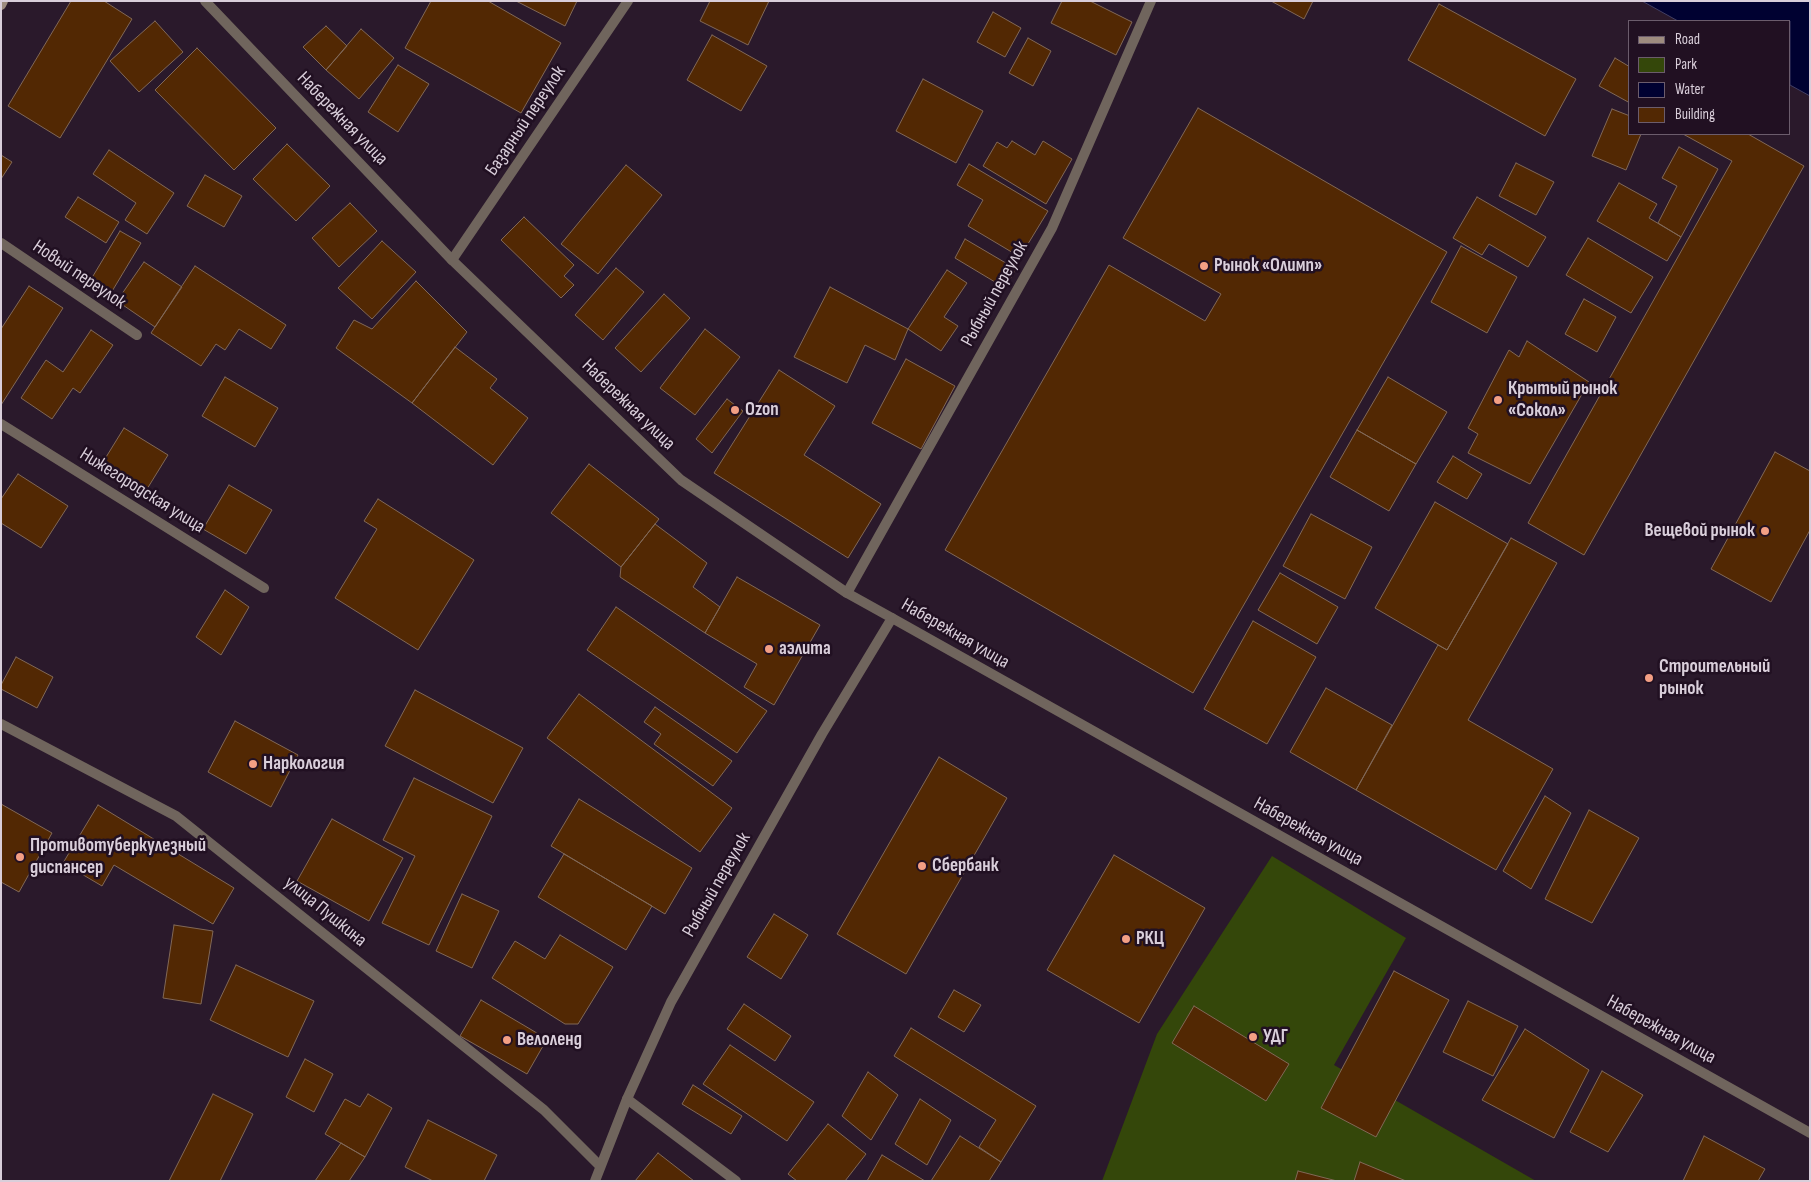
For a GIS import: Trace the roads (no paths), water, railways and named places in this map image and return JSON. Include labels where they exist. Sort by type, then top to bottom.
[{"type":"main road","points":[[1,5],[4,1]]},
{"type":"street","name":"Набережная улица","points":[[204,1],[452,260],[681,480],[847,593],[1810,1133]]},
{"type":"street","name":"Базарный переулок","points":[[452,260],[628,1]]},
{"type":"street","name":"Рыбный переулок","points":[[847,593],[1052,228],[1151,1]]},
{"type":"street","name":"Новый переулок","points":[[1,243],[137,335]]},
{"type":"street","name":"Нижегородская улица","points":[[1,424],[264,588]]},
{"type":"street","name":"Рыбный переулок","points":[[595,1181],[626,1099],[671,1002],[822,734],[892,618]]},
{"type":"street","name":"улица Пушкина","points":[[1,724],[176,816],[544,1110],[600,1166]]},
{"type":"street","points":[[626,1099],[736,1181]]},
{"type":"water","points":[[1642,1],[1810,1],[1810,96],[1791,86],[1791,20],[1676,20]]},
{"type":"place","name":"Рынок «Олимп»","points":[[1204,266]]},
{"type":"place","name":"Крытый рынок «Сокол»","points":[[1498,400]]},
{"type":"place","name":"Ozon","points":[[735,410]]},
{"type":"place","name":"Вещевой рынок","points":[[1765,531]]},
{"type":"place","name":"аэлита","points":[[769,649]]},
{"type":"place","name":"Строительный рынок","points":[[1649,678]]},
{"type":"place","name":"Наркология","points":[[253,764]]},
{"type":"place","name":"Противотуберкулезный диспансер","points":[[20,857]]},
{"type":"place","name":"Сбербанк","points":[[922,866]]},
{"type":"place","name":"РКЦ","points":[[1126,939]]},
{"type":"place","name":"УДГ","points":[[1253,1037]]},
{"type":"place","name":"Велоленд","points":[[507,1040]]}]
